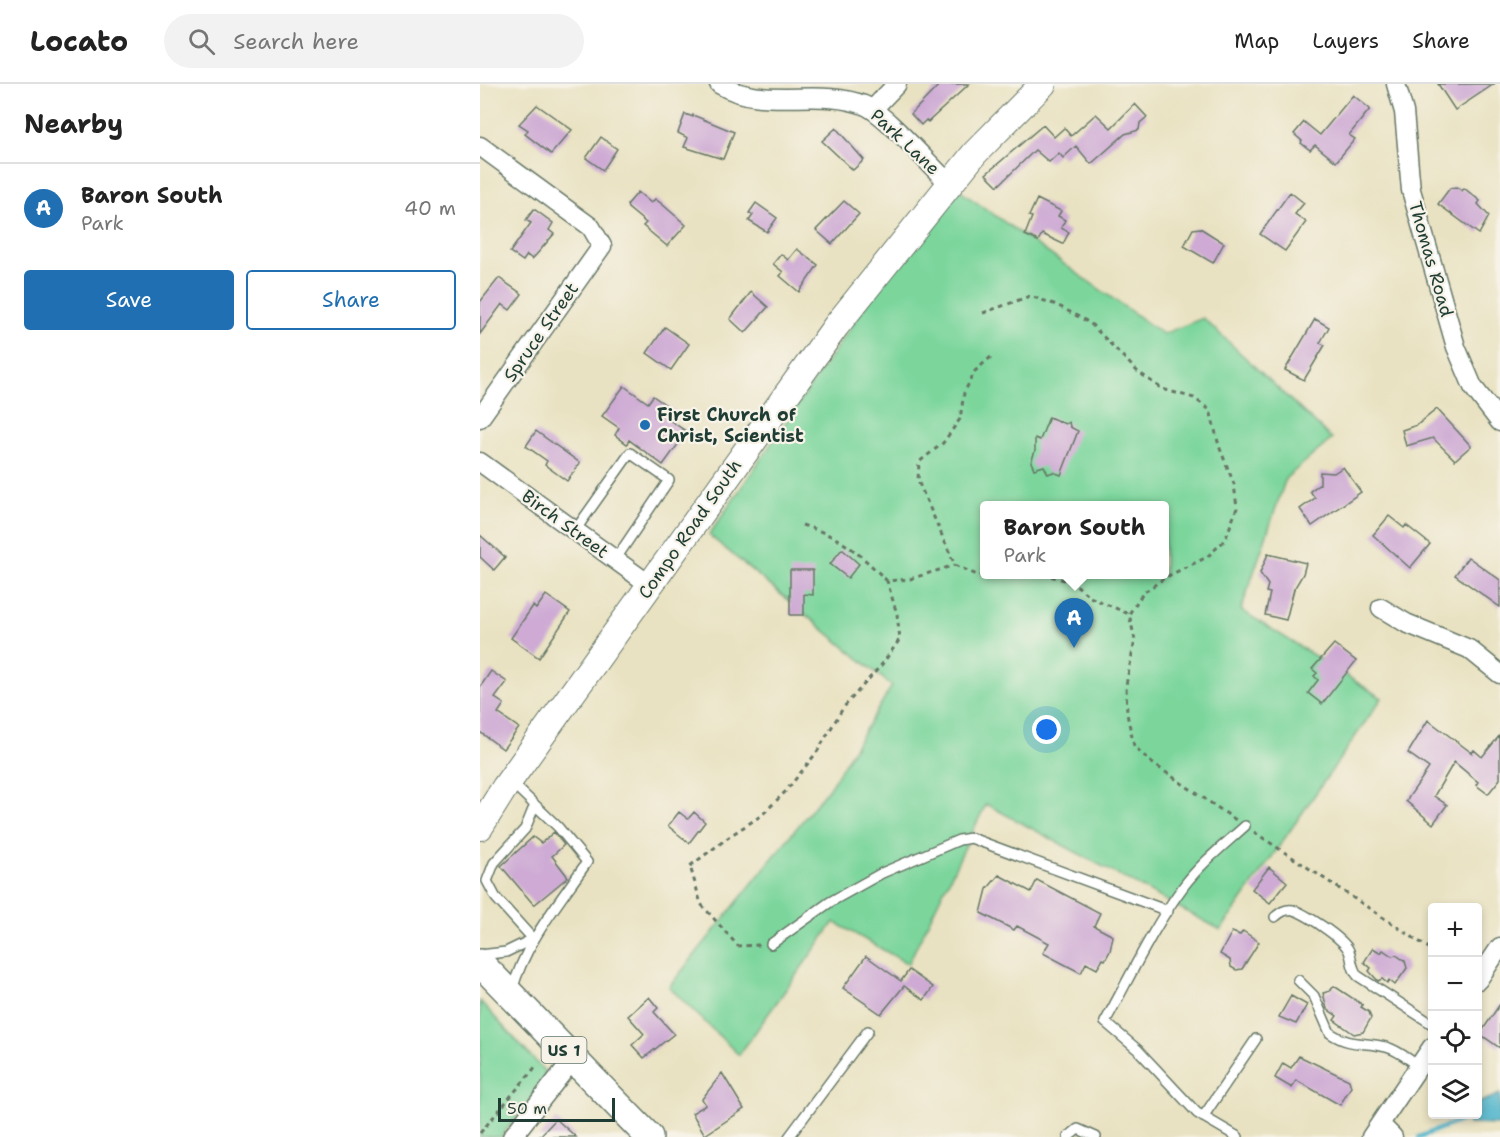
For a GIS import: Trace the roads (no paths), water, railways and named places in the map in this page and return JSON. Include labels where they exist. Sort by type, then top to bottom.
[{"type":"main road","name":"Compo Road South","points":[[480,827],[508,784],[836,326],[949,183],[995,131],[1043,84]]},
{"type":"main road","name":"Compo Road South","points":[[480,811],[508,784]]},
{"type":"main road","name":"US 1","points":[[480,963],[646,1136]]},
{"type":"street","name":"Park Lane","points":[[719,84],[753,97],[838,98],[873,109],[949,183]]},
{"type":"street","points":[[873,109],[897,84]]},
{"type":"street","name":"Thomas Road","points":[[1396,84],[1404,111],[1408,177],[1415,209],[1456,347],[1473,387],[1500,422]]},
{"type":"street","name":"Spruce Street","points":[[480,146],[591,227],[602,246],[480,418]]},
{"type":"street","name":"Birch Street","points":[[480,462],[650,585]]},
{"type":"street","points":[[1381,608],[1406,623],[1469,649],[1500,674]]},
{"type":"street","points":[[1482,974],[1500,947]]},
{"type":"street","points":[[1384,1133],[1428,1053]]},
{"type":"street","points":[[512,1137],[573,1059]]},
{"type":"lane","points":[[574,532],[630,453],[669,480],[615,560]]},
{"type":"lane","points":[[508,784],[558,827],[587,862],[533,939],[519,968],[511,995]]},
{"type":"lane","points":[[533,939],[496,898],[487,881],[494,863],[525,829],[534,807]]},
{"type":"lane","points":[[1238,1137],[1203,1117],[1138,1050],[1105,1022],[1184,886],[1245,826]]},
{"type":"lane","points":[[771,944],[830,902],[882,873],[971,837],[1168,911]]},
{"type":"lane","points":[[1275,917],[1284,910],[1294,910],[1324,928],[1347,948],[1352,967],[1358,976],[1428,1021]]},
{"type":"lane","points":[[480,955],[506,952],[533,939]]},
{"type":"lane","points":[[1298,980],[1314,996],[1330,1033],[1352,1044],[1385,1047],[1400,1053],[1419,1066]]},
{"type":"lane","points":[[789,1137],[868,1031]]},
{"type":"lane","points":[[1203,1117],[1257,1039]]},
{"type":"lane","points":[[1068,1137],[1078,1129],[1096,1137]]},
{"type":"water","points":[[1500,1094],[1500,1125],[1468,1124],[1466,1119],[1482,1119],[1482,1101]]},
{"type":"waterway","points":[[1419,1137],[1465,1119]]},
{"type":"place","name":"First Church of Christ, Scientist","points":[[645,425]]},
{"type":"place","name":"Baron South","points":[[1074,648]]}]
